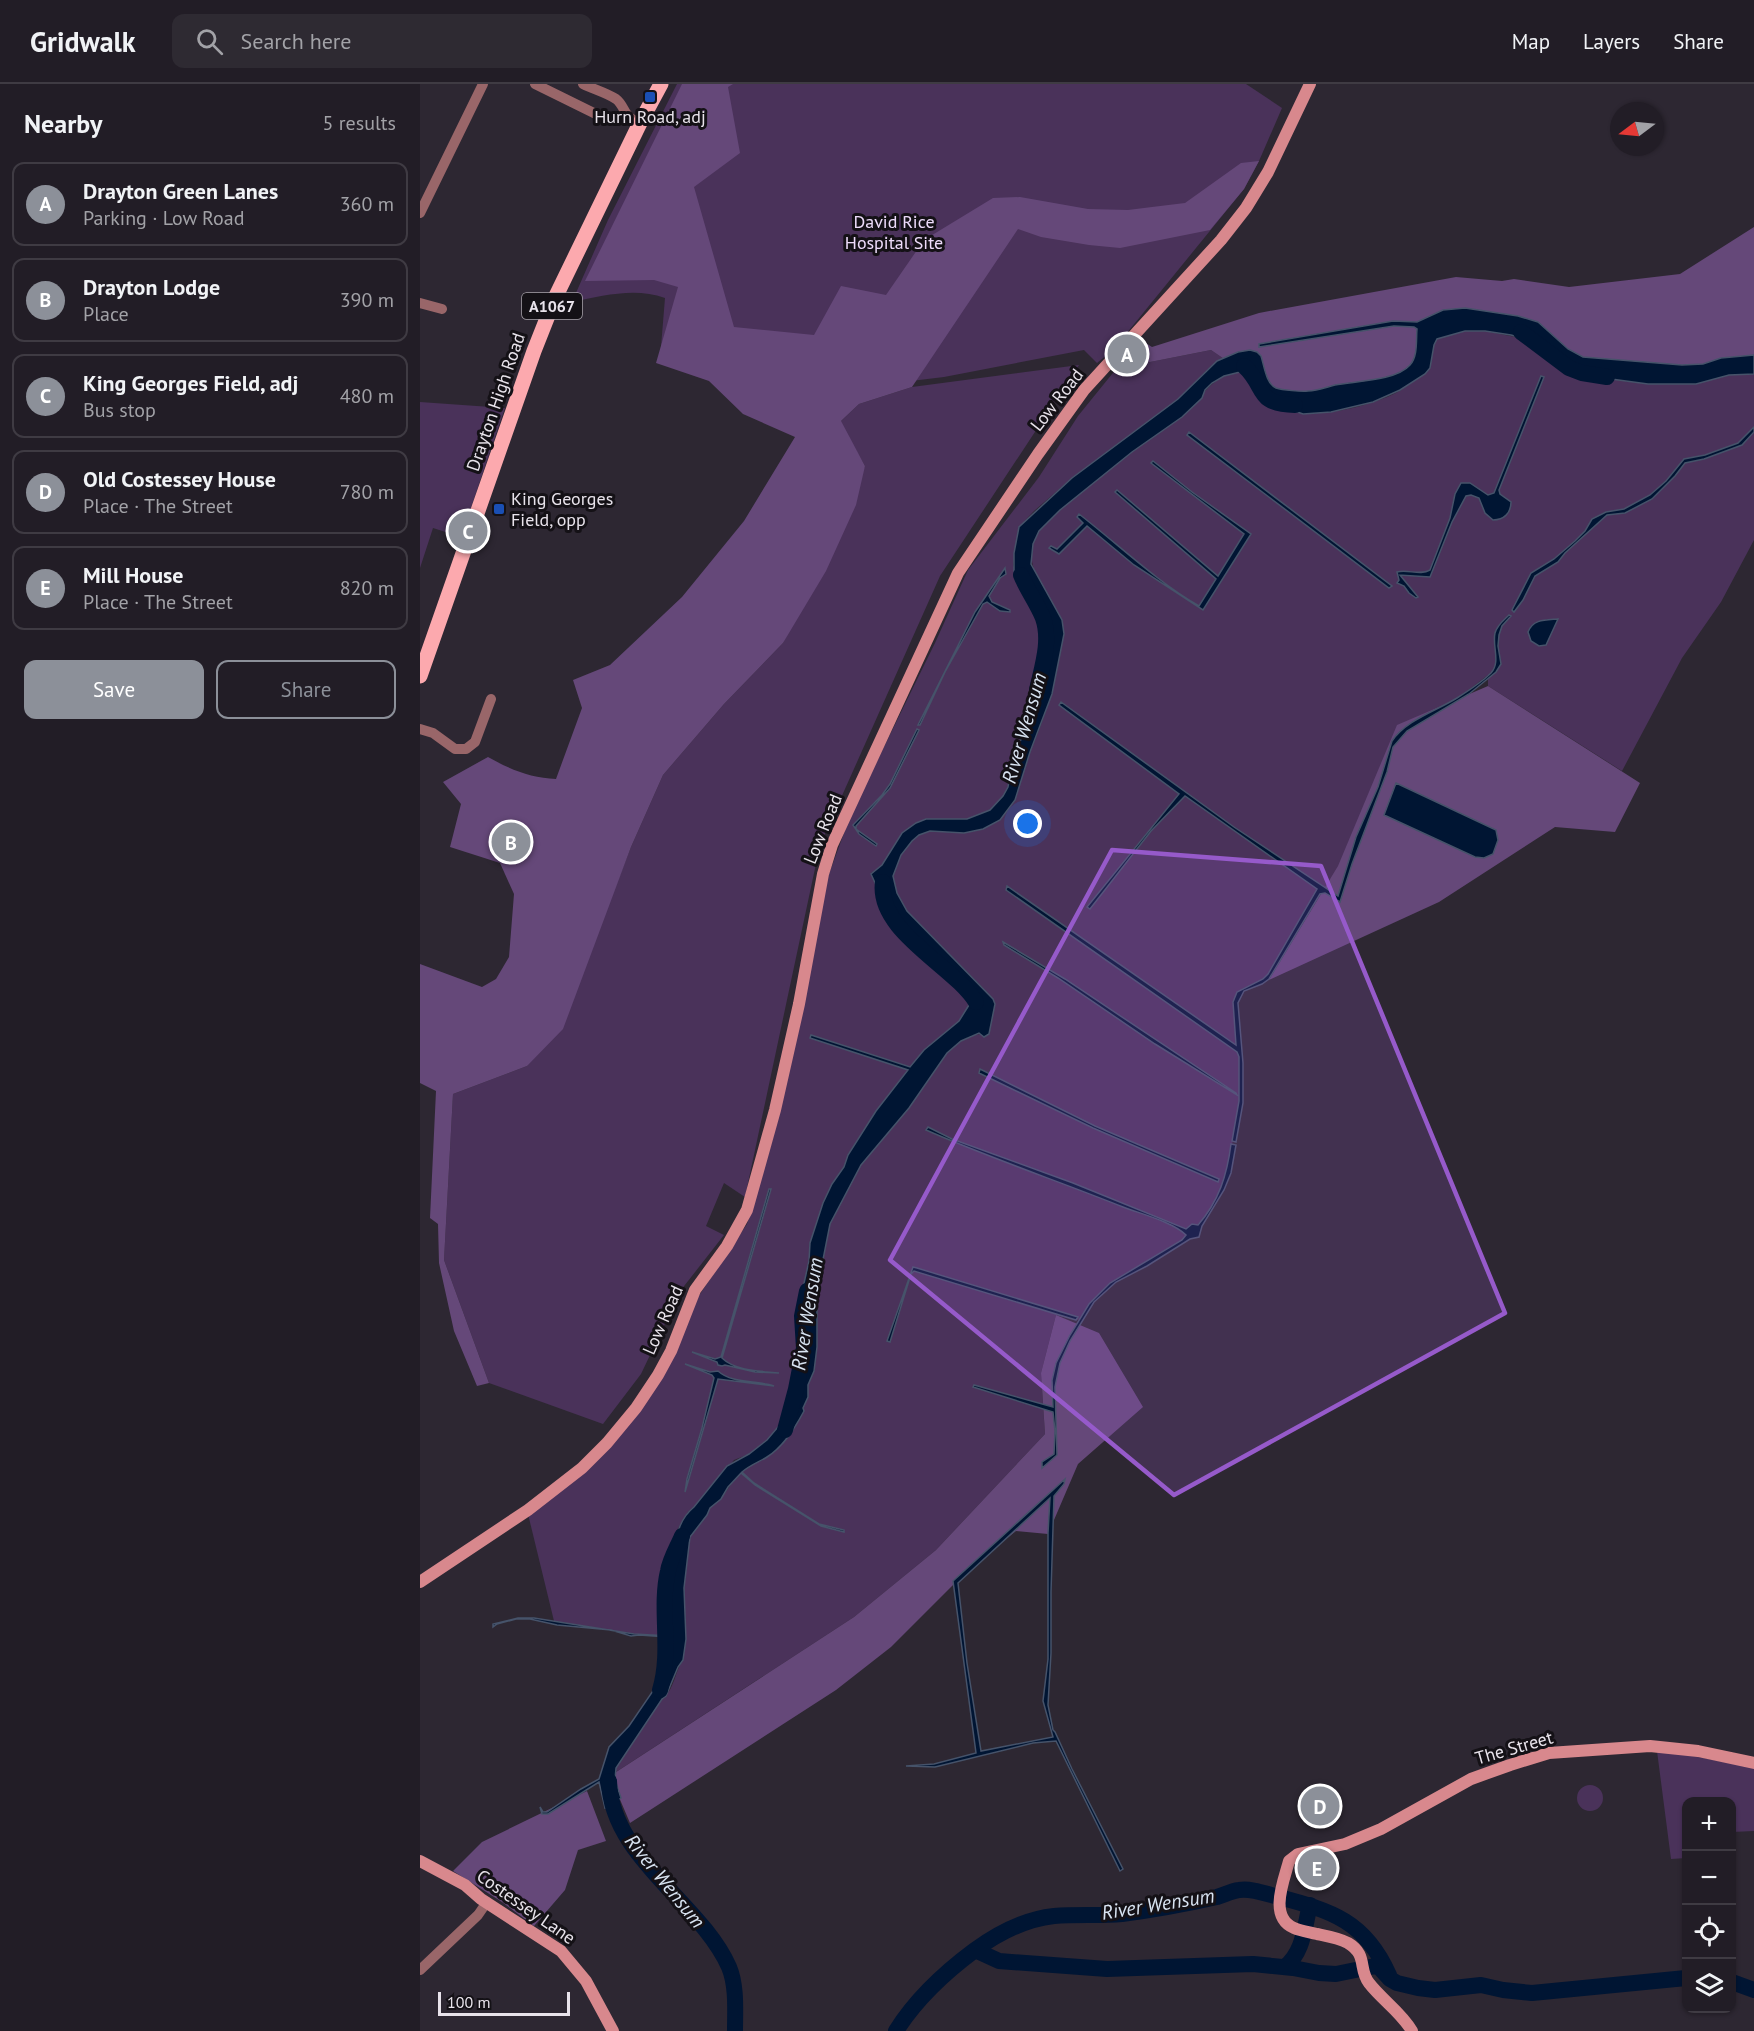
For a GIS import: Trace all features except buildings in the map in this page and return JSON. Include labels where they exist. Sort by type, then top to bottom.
[{"type":"main road","name":"Drayton High Road","points":[[420,676],[550,309],[634,120],[661,84]]},
{"type":"street","points":[[420,213],[483,84]]},
{"type":"street","points":[[535,84],[609,120],[634,120]]},
{"type":"street","points":[[583,84],[616,100],[634,120]]},
{"type":"street","name":"Low Road","points":[[420,1582],[528,1510],[582,1468],[607,1443],[636,1408],[658,1375],[671,1351],[695,1290],[727,1246],[747,1210],[775,1110],[799,1004],[823,874],[832,845],[958,573],[1084,390],[1221,240],[1246,208],[1268,172],[1310,84]]},
{"type":"street","points":[[420,303],[438,312]]},
{"type":"street","points":[[420,729],[433,733],[455,749],[465,750],[476,742],[493,705]]},
{"type":"street","name":"The Street","points":[[1412,2031],[1406,2019],[1369,1983],[1356,1950],[1348,1943],[1292,1927],[1284,1921],[1280,1909],[1289,1861],[1298,1854],[1345,1844],[1381,1829],[1471,1779],[1550,1754],[1650,1746],[1698,1751],[1754,1763]]},
{"type":"street","name":"Costessey Lane","points":[[420,1861],[449,1875],[561,1951],[586,1981],[612,2031]]},
{"type":"street","points":[[420,1970],[478,1915],[487,1902]]},
{"type":"highlighted area","points":[[1112,850],[1321,866],[1505,1313],[1174,1495],[890,1260]]},
{"type":"green space","name":"David Rice Hospital Site","points":[[677,84],[1246,84],[1282,108],[1244,189],[1113,350],[1097,363],[1084,350],[944,377],[894,383],[660,359],[665,298],[630,293],[572,302],[608,220]]},
{"type":"green space","points":[[1465,331],[1485,331],[1525,339],[1552,351],[1564,363],[1589,376],[1648,384],[1696,384],[1729,375],[1754,374],[1754,540],[1721,602],[1682,658],[1622,771],[1488,686],[1488,675],[1458,698],[1421,717],[1338,896],[1321,885],[1268,974],[1263,979],[1242,989],[1233,1002],[1239,1057],[1239,1101],[1228,1171],[1212,1206],[1204,1218],[1182,1240],[1110,1283],[1089,1304],[1082,1319],[1076,1320],[1056,1315],[1041,1373],[1045,1434],[936,1550],[854,1617],[616,1772],[616,1768],[672,1686],[683,1660],[684,1588],[690,1537],[736,1477],[751,1465],[769,1456],[803,1408],[808,1397],[808,1385],[814,1371],[817,1347],[818,1279],[830,1224],[861,1165],[909,1108],[947,1053],[961,1041],[981,1034],[983,988],[907,911],[897,893],[893,876],[901,855],[919,835],[930,831],[964,833],[1000,820],[1032,748],[1050,699],[1056,674],[1061,622],[1059,614],[1034,569],[1031,552],[1036,536],[1061,509],[1131,452],[1180,418],[1212,384],[1229,374],[1244,372],[1248,374],[1264,395],[1280,406],[1295,412],[1316,413],[1341,410],[1380,400],[1401,390],[1430,368],[1437,339]]},
{"type":"green space","points":[[1211,350],[1223,358],[1211,366],[1162,413],[1072,478],[1019,527],[1013,565],[1020,583],[1043,608],[1049,619],[1050,627],[1034,702],[1013,762],[1008,787],[1003,796],[990,810],[968,819],[926,819],[916,823],[902,833],[882,866],[871,873],[886,907],[959,980],[968,993],[969,1005],[959,1021],[924,1050],[876,1111],[848,1155],[844,1167],[823,1203],[810,1243],[804,1282],[804,1351],[795,1377],[789,1414],[767,1440],[749,1454],[734,1460],[688,1512],[677,1530],[669,1575],[669,1593],[672,1600],[670,1636],[634,1634],[554,1621],[528,1514],[641,1408],[698,1297],[747,1224],[773,1138],[826,882],[851,814],[935,643],[968,570],[1039,477],[1078,416],[1125,358],[1145,363]]},
{"type":"green space","points":[[1079,365],[940,576],[820,845],[745,1197],[724,1183],[706,1226],[724,1235],[681,1290],[641,1374],[603,1424],[489,1383],[444,1260],[453,1094],[527,1066],[597,934],[631,847],[663,775],[724,704],[783,643],[865,466],[840,422],[859,404],[912,387]]},
{"type":"green space","points":[[420,402],[505,408],[461,537],[433,528],[420,568]]},
{"type":"green space","points":[[1657,1751],[1754,1768],[1754,1831],[1736,1832],[1736,1797],[1682,1797],[1682,1858],[1671,1859]]},
{"type":"green space","points":[[1590,1785],[1599,1789],[1603,1798],[1599,1807],[1590,1811],[1581,1807],[1577,1798],[1581,1789]]},
{"type":"shaded area","points":[[682,84],[733,84],[728,87],[740,153],[694,187],[734,327],[814,335],[841,286],[886,295],[924,240],[993,198],[1020,197],[1088,209],[1128,210],[1185,203],[1241,163],[1259,161],[1244,189],[1210,230],[1120,248],[1041,237],[1018,229],[912,387],[859,404],[841,421],[865,466],[856,505],[826,571],[783,643],[724,704],[663,775],[631,847],[563,1029],[527,1066],[453,1094],[444,1260],[489,1383],[477,1386],[454,1331],[439,1263],[438,1224],[430,1218],[436,1091],[420,1083],[420,964],[482,987],[496,979],[509,957],[514,894],[500,863],[450,847],[461,804],[443,782],[488,757],[520,772],[556,779],[582,708],[573,680],[610,665],[682,597],[744,521],[795,437],[743,414],[709,381],[656,363],[678,287],[654,280],[585,281]]},
{"type":"shaded area","points":[[1754,227],[1754,365],[1597,376],[1569,368],[1526,335],[1449,321],[1420,348],[1409,371],[1281,404],[1270,401],[1262,395],[1254,375],[1211,350],[1145,363],[1125,358],[1141,340],[1152,347],[1259,313],[1456,277],[1502,281],[1514,279],[1569,287],[1680,274]]},
{"type":"shaded area","points":[[1488,686],[1640,783],[1615,832],[1555,827],[1439,902],[1269,980],[1338,866],[1397,725]]},
{"type":"shaded area","points":[[1056,1315],[1099,1333],[1143,1407],[1078,1464],[1048,1534],[1016,1531],[971,1567],[891,1647],[836,1690],[630,1823],[610,1776],[854,1617],[936,1550],[1045,1434],[1041,1373]]},
{"type":"shaded area","points":[[587,1791],[606,1841],[578,1850],[565,1890],[534,1926],[502,1902],[453,1871],[482,1842]]},
{"type":"water","points":[[1465,308],[1518,316],[1538,322],[1568,349],[1583,357],[1682,365],[1703,364],[1721,358],[1754,355],[1754,374],[1729,375],[1696,384],[1648,384],[1589,376],[1564,363],[1552,351],[1525,339],[1485,331],[1465,331],[1437,339],[1430,368],[1425,374],[1400,390],[1373,402],[1331,412],[1303,414],[1270,400],[1251,376],[1240,372],[1224,376],[1212,383],[1205,390],[1202,398],[1182,417],[1132,452],[1060,510],[1039,531],[1033,544],[1031,564],[1062,620],[1064,634],[1052,694],[1015,800],[1000,820],[983,829],[964,833],[930,831],[919,835],[901,855],[893,876],[897,893],[907,911],[993,999],[995,1004],[989,1034],[984,1037],[979,1033],[961,1041],[947,1053],[909,1108],[861,1165],[830,1224],[817,1290],[817,1347],[814,1371],[808,1385],[808,1397],[804,1411],[779,1448],[742,1472],[754,1483],[819,1524],[844,1530],[844,1532],[821,1526],[755,1485],[741,1473],[721,1499],[710,1508],[690,1537],[684,1588],[686,1639],[683,1660],[666,1696],[616,1768],[615,1780],[621,1798],[605,1808],[599,1782],[548,1814],[542,1814],[540,1807],[543,1812],[547,1812],[599,1779],[609,1747],[629,1726],[655,1688],[669,1656],[671,1640],[668,1637],[631,1636],[613,1631],[670,1636],[669,1574],[677,1536],[684,1518],[727,1466],[749,1454],[767,1440],[789,1414],[795,1377],[804,1351],[802,1292],[809,1261],[810,1243],[823,1203],[844,1167],[848,1155],[876,1111],[908,1070],[810,1038],[811,1035],[910,1067],[924,1050],[959,1021],[969,1005],[968,993],[959,980],[895,922],[871,874],[882,865],[902,833],[916,823],[926,819],[967,819],[990,810],[1008,787],[1013,762],[1034,702],[1050,627],[1049,619],[1043,608],[1020,583],[1014,571],[1014,553],[1019,527],[1072,478],[1178,399],[1217,361],[1238,352],[1250,350],[1257,352],[1261,356],[1270,383],[1276,388],[1292,391],[1315,390],[1385,377],[1404,370],[1413,361],[1417,329],[1394,326],[1259,347],[1259,344],[1393,321],[1417,322],[1443,310]]},
{"type":"water","points":[[1541,376],[1544,377],[1499,490],[1500,494],[1511,502],[1508,513],[1500,519],[1493,520],[1485,513],[1479,498],[1466,496],[1452,522],[1430,577],[1400,575],[1418,597],[1416,598],[1404,586],[1397,583],[1399,580],[1397,572],[1430,570],[1450,518],[1455,494],[1461,483],[1470,483],[1488,495],[1494,493]]},
{"type":"water","points":[[1754,427],[1754,432],[1742,445],[1704,459],[1685,463],[1652,499],[1625,513],[1607,515],[1558,562],[1535,576],[1523,600],[1514,612],[1512,610],[1531,573],[1554,559],[1575,541],[1592,519],[1606,512],[1624,509],[1650,495],[1666,481],[1684,459],[1705,455],[1738,443]]},
{"type":"water","points":[[1189,432],[1392,586],[1389,588],[1187,435]]},
{"type":"water","points":[[1153,461],[1251,534],[1203,610],[1134,565],[1087,526],[1059,554],[1049,548],[1051,546],[1057,549],[1083,523],[1077,517],[1079,514],[1153,574],[1199,606],[1216,579],[1115,492],[1117,490],[1218,576],[1244,534],[1151,463]]},
{"type":"water","points":[[1005,568],[1006,574],[1000,578],[989,596],[992,602],[1010,612],[1000,611],[987,602],[983,604],[918,725],[975,612]]},
{"type":"water","points":[[1509,615],[1511,616],[1502,626],[1499,635],[1501,664],[1496,672],[1469,694],[1407,731],[1393,747],[1387,772],[1340,902],[1325,893],[1320,894],[1269,979],[1244,991],[1238,1003],[1243,1063],[1243,1103],[1236,1142],[1232,1141],[1239,1101],[1237,1052],[1006,890],[1007,886],[1236,1045],[1233,1002],[1237,992],[1263,979],[1268,974],[1317,889],[1185,796],[1151,831],[1090,909],[1087,907],[1179,794],[1059,705],[1061,702],[1234,827],[1338,896],[1356,837],[1378,787],[1392,741],[1405,727],[1457,698],[1491,673],[1496,659],[1495,633]]},
{"type":"water","points":[[1558,619],[1546,645],[1539,646],[1531,641],[1528,632],[1533,625],[1540,621]]},
{"type":"water","points":[[917,729],[919,730],[890,788],[856,826],[856,829],[877,844],[876,846],[859,834],[853,825],[890,784]]},
{"type":"water","points":[[1396,783],[1496,830],[1498,840],[1493,854],[1484,858],[1475,857],[1384,815]]},
{"type":"water","points":[[1003,942],[1065,979],[1237,1095],[1155,1044],[1058,978],[1004,945]]},
{"type":"water","points":[[980,1069],[1095,1126],[1219,1179],[1218,1182],[1093,1128],[979,1073]]},
{"type":"water","points":[[928,1127],[952,1139],[1073,1183],[1186,1229],[1192,1224],[1198,1225],[1217,1197],[1231,1144],[1236,1145],[1231,1173],[1224,1190],[1202,1226],[1199,1237],[1190,1239],[1116,1282],[1094,1302],[1070,1341],[1060,1363],[1055,1387],[1057,1455],[1042,1468],[1042,1462],[1054,1454],[1053,1412],[973,1387],[974,1385],[1053,1407],[1052,1380],[1056,1363],[1089,1304],[1110,1283],[1182,1240],[1186,1235],[1173,1226],[1156,1219],[926,1130]]},
{"type":"water","points":[[769,1189],[771,1189],[722,1358],[741,1368],[779,1373],[755,1372],[722,1366],[692,1352],[715,1359],[721,1357]]},
{"type":"water","points":[[913,1267],[1078,1317],[1076,1320],[914,1271],[911,1274],[890,1342],[887,1341]]},
{"type":"water","points":[[685,1364],[710,1372],[718,1371],[737,1380],[774,1386],[718,1379],[685,1492],[714,1378],[712,1375]]},
{"type":"water","points":[[1065,1479],[1064,1484],[1054,1496],[1048,1705],[1053,1730],[1123,1869],[1120,1871],[1056,1741],[1033,1743],[935,1767],[906,1766],[934,1764],[976,1753],[953,1581]],"holes":[[[1050,1498],[1048,1659],[1043,1701],[1053,1737],[981,1751],[967,1663],[958,1583]]]},
{"type":"water","points":[[518,1618],[534,1618],[606,1630],[557,1625],[530,1619],[516,1619],[493,1627],[493,1624]]},
{"type":"waterway","name":"River Wensum","points":[[1521,332],[1569,368],[1582,373],[1607,377]]},
{"type":"waterway","name":"River Wensum","points":[[1244,366],[1267,398],[1282,404],[1295,405]]},
{"type":"waterway","name":"River Wensum","points":[[1021,575],[1041,612],[1045,627],[1045,654],[1037,690]]},
{"type":"waterway","name":"River Wensum","points":[[883,882],[884,900],[891,916],[904,932],[951,975],[976,1002]]},
{"type":"waterway","name":"River Wensum","points":[[785,1430],[804,1348],[802,1316],[807,1291]]},
{"type":"waterway","name":"River Wensum","points":[[660,1690],[665,1660],[666,1585],[670,1562],[682,1536]]},
{"type":"waterway","name":"River Wensum","points":[[609,1781],[614,1808],[625,1833],[640,1856],[716,1943],[729,1967],[734,1990],[735,2031]]},
{"type":"waterway","name":"River Wensum","points":[[975,1950],[1012,1928],[1033,1920],[1063,1915],[1114,1915],[1170,1907],[1249,1890],[1315,1908],[1345,1921],[1369,1942],[1389,1975]]},
{"type":"waterway","name":"River Wensum","points":[[1285,1967],[1300,1946],[1310,1905]]},
{"type":"waterway","name":"River Wensum","points":[[896,2031],[931,1987],[975,1950],[999,1961],[1107,1969],[1253,1964],[1336,1974],[1375,1966],[1397,1983],[1435,1990],[1481,1985],[1532,1993],[1682,1978]]},
{"type":"waterway","name":"River Wensum","points":[[1736,1983],[1754,1990]]},
{"type":"place","name":"Hurn Road, adj","points":[[650,97]]},
{"type":"place","name":"Drayton Green Lanes","points":[[1127,354]]},
{"type":"place","name":"King Georges Field, opp","points":[[499,509]]},
{"type":"place","name":"King Georges Field, adj","points":[[468,531]]},
{"type":"place","name":"Drayton Lodge","points":[[511,842]]},
{"type":"place","name":"Old Costessey House","points":[[1320,1806]]},
{"type":"place","name":"Mill House","points":[[1317,1868]]}]
